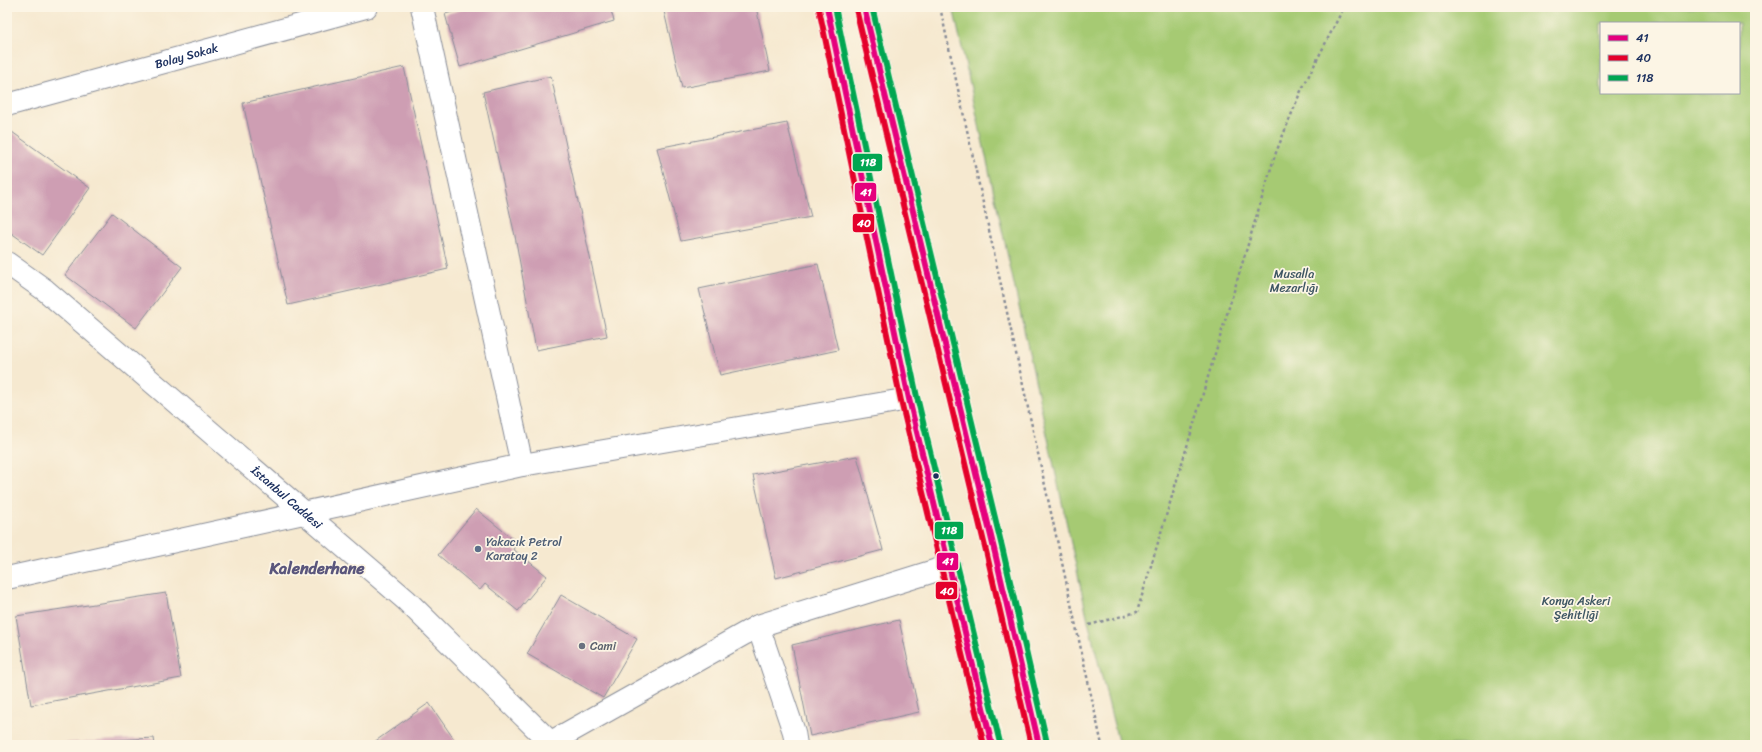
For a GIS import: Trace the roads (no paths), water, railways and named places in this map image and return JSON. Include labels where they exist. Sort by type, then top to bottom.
[{"type":"main road","points":[[827,7],[909,399],[992,745]]},
{"type":"main road","points":[[864,7],[994,546],[1039,745]]},
{"type":"street","name":"Bolay Sokak","points":[[7,105],[366,7]]},
{"type":"street","points":[[422,7],[522,465]]},
{"type":"street","name":"İstanbul Caddesi","points":[[7,263],[45,290],[406,600],[550,744]]},
{"type":"street","points":[[7,578],[522,465],[909,399]]},
{"type":"street","points":[[550,744],[758,626],[950,566]]},
{"type":"street","points":[[758,626],[794,732],[796,745]]},
{"type":"place","name":"Yakacık Petrol Karatay 2","points":[[478,549]]},
{"type":"place","name":"Cami","points":[[582,646]]},
{"type":"district","name":"Kalenderhane","points":[[317,568]]},
{"type":"park label","name":"Musalla Mezarlığı","points":[[1294,281]]},
{"type":"park label","name":"Konya Askeri Şehitliği","points":[[1576,608]]}]
